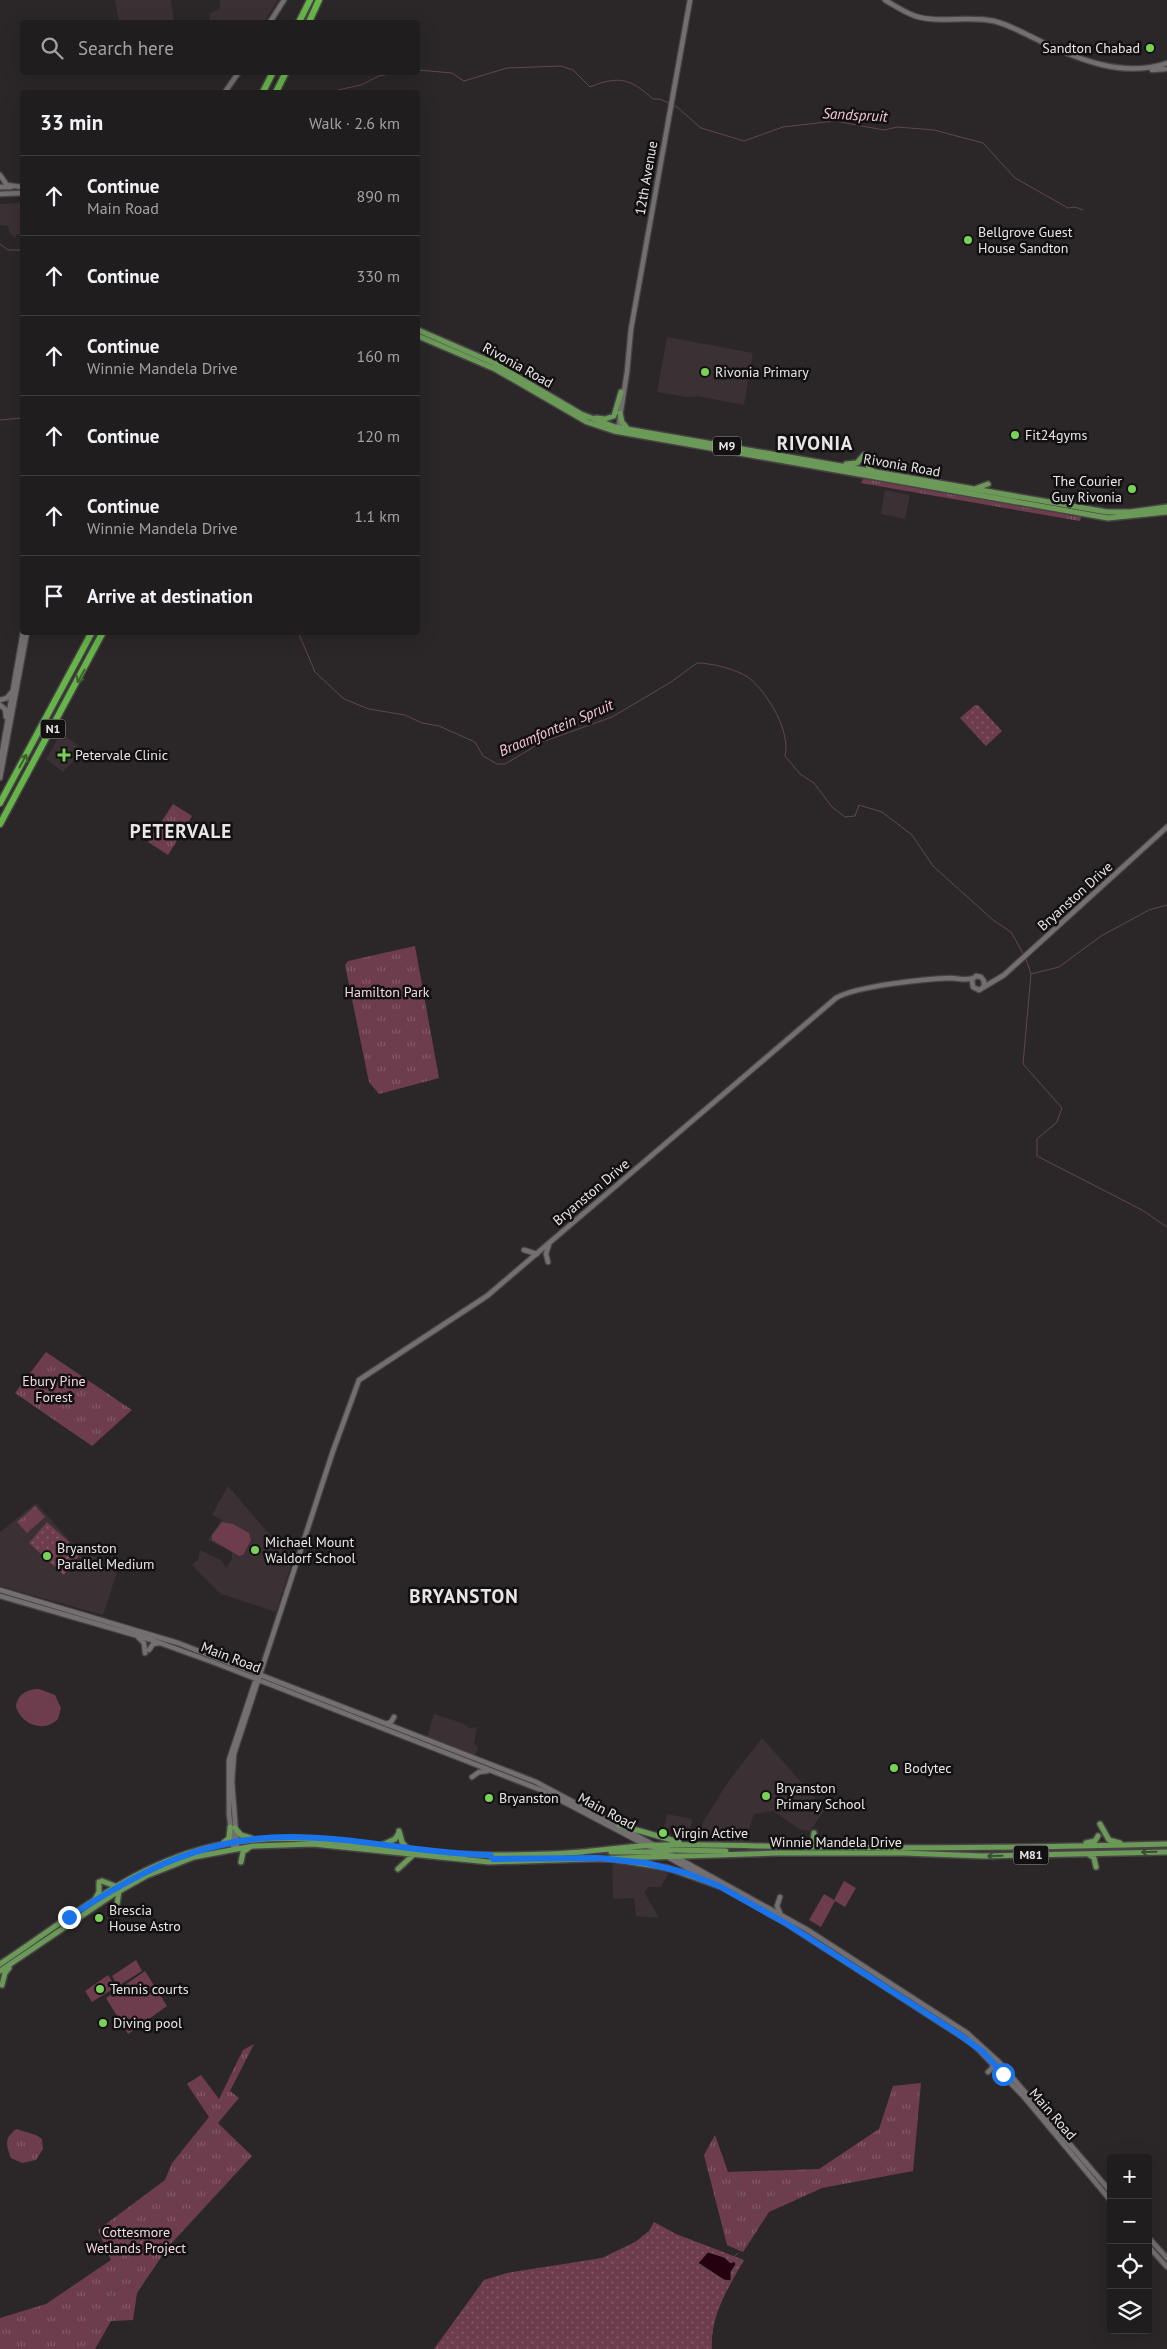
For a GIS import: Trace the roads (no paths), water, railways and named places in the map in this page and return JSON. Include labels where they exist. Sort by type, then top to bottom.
[{"type":"highway","points":[[300,20],[310,0]]},
{"type":"highway","points":[[310,20],[319,0]]},
{"type":"highway","points":[[267,90],[274,75]]},
{"type":"highway","points":[[279,90],[286,75]]},
{"type":"highway","name":"N1","points":[[0,804],[90,635]]},
{"type":"highway","name":"N1","points":[[0,824],[101,635]]},
{"type":"main road","points":[[271,20],[284,0]]},
{"type":"main road","name":"12th Avenue","points":[[616,429],[690,0]]},
{"type":"main road","points":[[885,0],[916,16],[996,22],[1089,62],[1120,68],[1165,69]]},
{"type":"main road","points":[[891,0],[918,14],[945,18]]},
{"type":"main road","points":[[1145,69],[1167,63]]},
{"type":"main road","points":[[226,90],[236,75]]},
{"type":"main road","points":[[0,175],[7,185],[20,187]]},
{"type":"main road","points":[[0,188],[20,187]]},
{"type":"main road","points":[[0,194],[20,193]]},
{"type":"main road","name":"Rivonia Road","points":[[420,331],[494,363],[581,414],[616,429],[629,429],[1107,512],[1130,512],[1167,507]]},
{"type":"main road","name":"Rivonia Road","points":[[420,337],[495,369],[588,422],[616,429],[1104,517],[1167,512]]},
{"type":"main road","name":"12th Avenue","points":[[616,429],[627,361]]},
{"type":"main road","points":[[581,414],[602,419],[611,418],[616,412],[621,392]]},
{"type":"main road","points":[[620,413],[624,426],[629,429]]},
{"type":"main road","points":[[826,463],[854,464],[865,456],[870,469],[875,472]]},
{"type":"main road","points":[[959,487],[980,488],[987,484],[996,494]]},
{"type":"main road","points":[[0,764],[22,635]]},
{"type":"main road","points":[[0,778],[26,635]]},
{"type":"main road","points":[[0,700],[8,697],[12,688]]},
{"type":"main road","points":[[0,705],[6,712],[5,731]]},
{"type":"main road","name":"Bryanston Drive","points":[[984,987],[997,980],[1017,964],[1167,827]]},
{"type":"main road","points":[[982,978],[985,983],[984,987],[977,990],[972,986],[973,978],[982,978],[990,981],[997,980]]},
{"type":"main road","name":"Bryanston Drive","points":[[235,1845],[232,1828],[229,1760],[346,1415],[357,1384],[362,1377],[487,1296],[829,1004],[842,995],[938,979],[973,978]]},
{"type":"main road","name":"Bryanston Drive","points":[[860,991],[952,980],[966,981],[972,986]]},
{"type":"main road","points":[[548,1262],[546,1252],[551,1241]]},
{"type":"main road","points":[[524,1250],[537,1254]]},
{"type":"main road","name":"Main Road","points":[[0,1590],[169,1639],[250,1671],[266,1682],[557,1797],[647,1845]]},
{"type":"main road","name":"Main Road","points":[[0,1596],[163,1643],[259,1676],[383,1724],[394,1724],[536,1782],[619,1825],[655,1845],[667,1856],[787,1924],[960,2035],[992,2061],[1109,2199]]},
{"type":"main road","points":[[136,1636],[144,1642],[147,1651],[153,1644],[163,1643]]},
{"type":"main road","points":[[250,1671],[259,1670],[263,1664]]},
{"type":"main road","name":"Bryanston Drive","points":[[232,1828],[232,1763],[259,1676]]},
{"type":"main road","points":[[257,1687],[266,1682]]},
{"type":"main road","points":[[383,1724],[394,1724],[394,1734]]},
{"type":"main road","points":[[467,1762],[472,1776],[479,1772],[493,1772]]},
{"type":"main road","points":[[1100,1824],[1109,1840],[1124,1844]]},
{"type":"main road","points":[[619,1825],[692,1845]]},
{"type":"main road","points":[[216,1846],[228,1839],[232,1828],[243,1836],[259,1839]]},
{"type":"main road","points":[[382,1845],[395,1839],[399,1832],[402,1842],[408,1848]]},
{"type":"main road","points":[[814,1833],[814,1841],[819,1847]]},
{"type":"main road","points":[[1076,1846],[1093,1842],[1098,1836]]},
{"type":"main road","name":"Winnie Mandela Drive","points":[[0,1964],[95,1900],[181,1861],[259,1839],[302,1837],[459,1855],[584,1852],[647,1845],[819,1847],[1167,1844]]},
{"type":"main road","name":"Winnie Mandela Drive","points":[[0,1971],[118,1889],[162,1862],[216,1846],[312,1844],[412,1856],[489,1862],[756,1853],[904,1853],[983,1856],[1167,1852]]},
{"type":"main road","points":[[647,1845],[675,1856]]},
{"type":"main road","points":[[241,1862],[243,1852],[253,1846]]},
{"type":"main road","points":[[584,1852],[756,1853]]},
{"type":"main road","points":[[1088,1854],[1094,1858],[1096,1867]]},
{"type":"main road","points":[[490,1855],[493,1859],[535,1860]]},
{"type":"main road","points":[[398,1869],[412,1856]]},
{"type":"main road","name":"Main Road","points":[[675,1856],[782,1914],[943,2017],[980,2043],[1035,2102],[1107,2187]]},
{"type":"main road","points":[[598,1858],[668,1868],[719,1886]]},
{"type":"main road","points":[[95,1900],[99,1892],[100,1882],[118,1889],[117,1905]]},
{"type":"main road","points":[[780,1898],[778,1906],[782,1914]]},
{"type":"main road","points":[[0,1959],[11,1956]]},
{"type":"main road","points":[[2,1985],[5,1973],[22,1956]]},
{"type":"main road","points":[[988,2072],[992,2068],[992,2061]]},
{"type":"main road","points":[[1152,2241],[1167,2258]]},
{"type":"main road","points":[[1152,2250],[1167,2267]]},
{"type":"waterway","name":"Sandspruit","points":[[420,70],[452,73],[464,81],[507,68],[561,66],[573,70],[590,87],[617,80],[631,83],[653,99],[660,99],[677,107],[701,128],[744,141],[783,127],[835,121],[884,130],[897,127],[934,130],[983,143],[1015,178],[1068,208],[1075,207],[1083,210]]},
{"type":"waterway","name":"Sandspruit","points":[[338,90],[361,85],[384,75]]},
{"type":"waterway","name":"Sandspruit","points":[[0,244],[8,250],[20,250]]},
{"type":"waterway","name":"Braamfontein Spruit","points":[[0,420],[20,418]]},
{"type":"waterway","name":"Braamfontein Spruit","points":[[299,635],[315,672],[344,699],[369,709],[405,715],[422,723],[439,726],[475,742],[483,756],[497,764],[505,764],[542,742],[612,717],[671,682],[697,663],[716,665],[738,672],[749,678],[770,703],[785,736],[785,756],[800,774],[814,783],[832,807],[845,817],[855,816],[859,805],[882,812],[912,835],[933,866],[993,920],[1011,932],[1024,955]]},
{"type":"waterway","points":[[1031,974],[1059,967],[1101,936],[1149,910],[1167,905]]},
{"type":"waterway","name":"Braamfontein Spruit","points":[[1026,959],[1031,974],[1023,1064],[1062,1108],[1057,1122],[1037,1139],[1037,1156],[1142,1210],[1167,1227]]},
{"type":"waterway","points":[[86,2349],[141,2232],[147,2227],[152,2230],[166,2206],[165,2194],[180,2180],[182,2167],[201,2133],[208,2134],[211,2127]]},
{"type":"waterway","points":[[739,2249],[764,2206],[777,2192],[802,2189],[806,2182],[838,2171],[853,2170]]},
{"type":"waterway","points":[[870,2170],[882,2170]]},
{"type":"waterway","points":[[732,2180],[737,2186],[738,2196],[744,2198]]},
{"type":"waterway","points":[[784,2190],[806,2181]]},
{"type":"waterway","points":[[729,2262],[738,2253]]},
{"type":"place","name":"Sandton Chabad","points":[[1150,48]]},
{"type":"place","name":"Bellgrove Guest House Sandton","points":[[968,240]]},
{"type":"place","name":"Rivonia Primary","points":[[705,372]]},
{"type":"place","name":"Fit24gyms","points":[[1015,435]]},
{"type":"place","name":"The Courier Guy Rivonia","points":[[1132,489]]},
{"type":"place","name":"Petervale Clinic","points":[[64,755]]},
{"type":"place","name":"Michael Mount Waldorf School","points":[[255,1550]]},
{"type":"place","name":"Bryanston Parallel Medium","points":[[47,1556]]},
{"type":"place","name":"Bodytec","points":[[894,1768]]},
{"type":"place","name":"Bryanston Primary School","points":[[766,1796]]},
{"type":"place","name":"Bryanston","points":[[489,1798]]},
{"type":"place","name":"Virgin Active","points":[[663,1833]]},
{"type":"place","name":"Brescia House Astro","points":[[99,1918]]},
{"type":"place","name":"Tennis courts","points":[[100,1989]]},
{"type":"place","name":"Diving pool","points":[[103,2023]]},
{"type":"district","name":"RIVONIA","points":[[815,443]]},
{"type":"district","name":"PETERVALE","points":[[181,831]]},
{"type":"district","name":"BRYANSTON","points":[[464,1596]]},
{"type":"park label","name":"Hamilton Park","points":[[387,992]]},
{"type":"park label","name":"Ebury Pine Forest","points":[[54,1389]]},
{"type":"park label","name":"Cottesmore Wetlands Project","points":[[136,2240]]}]
